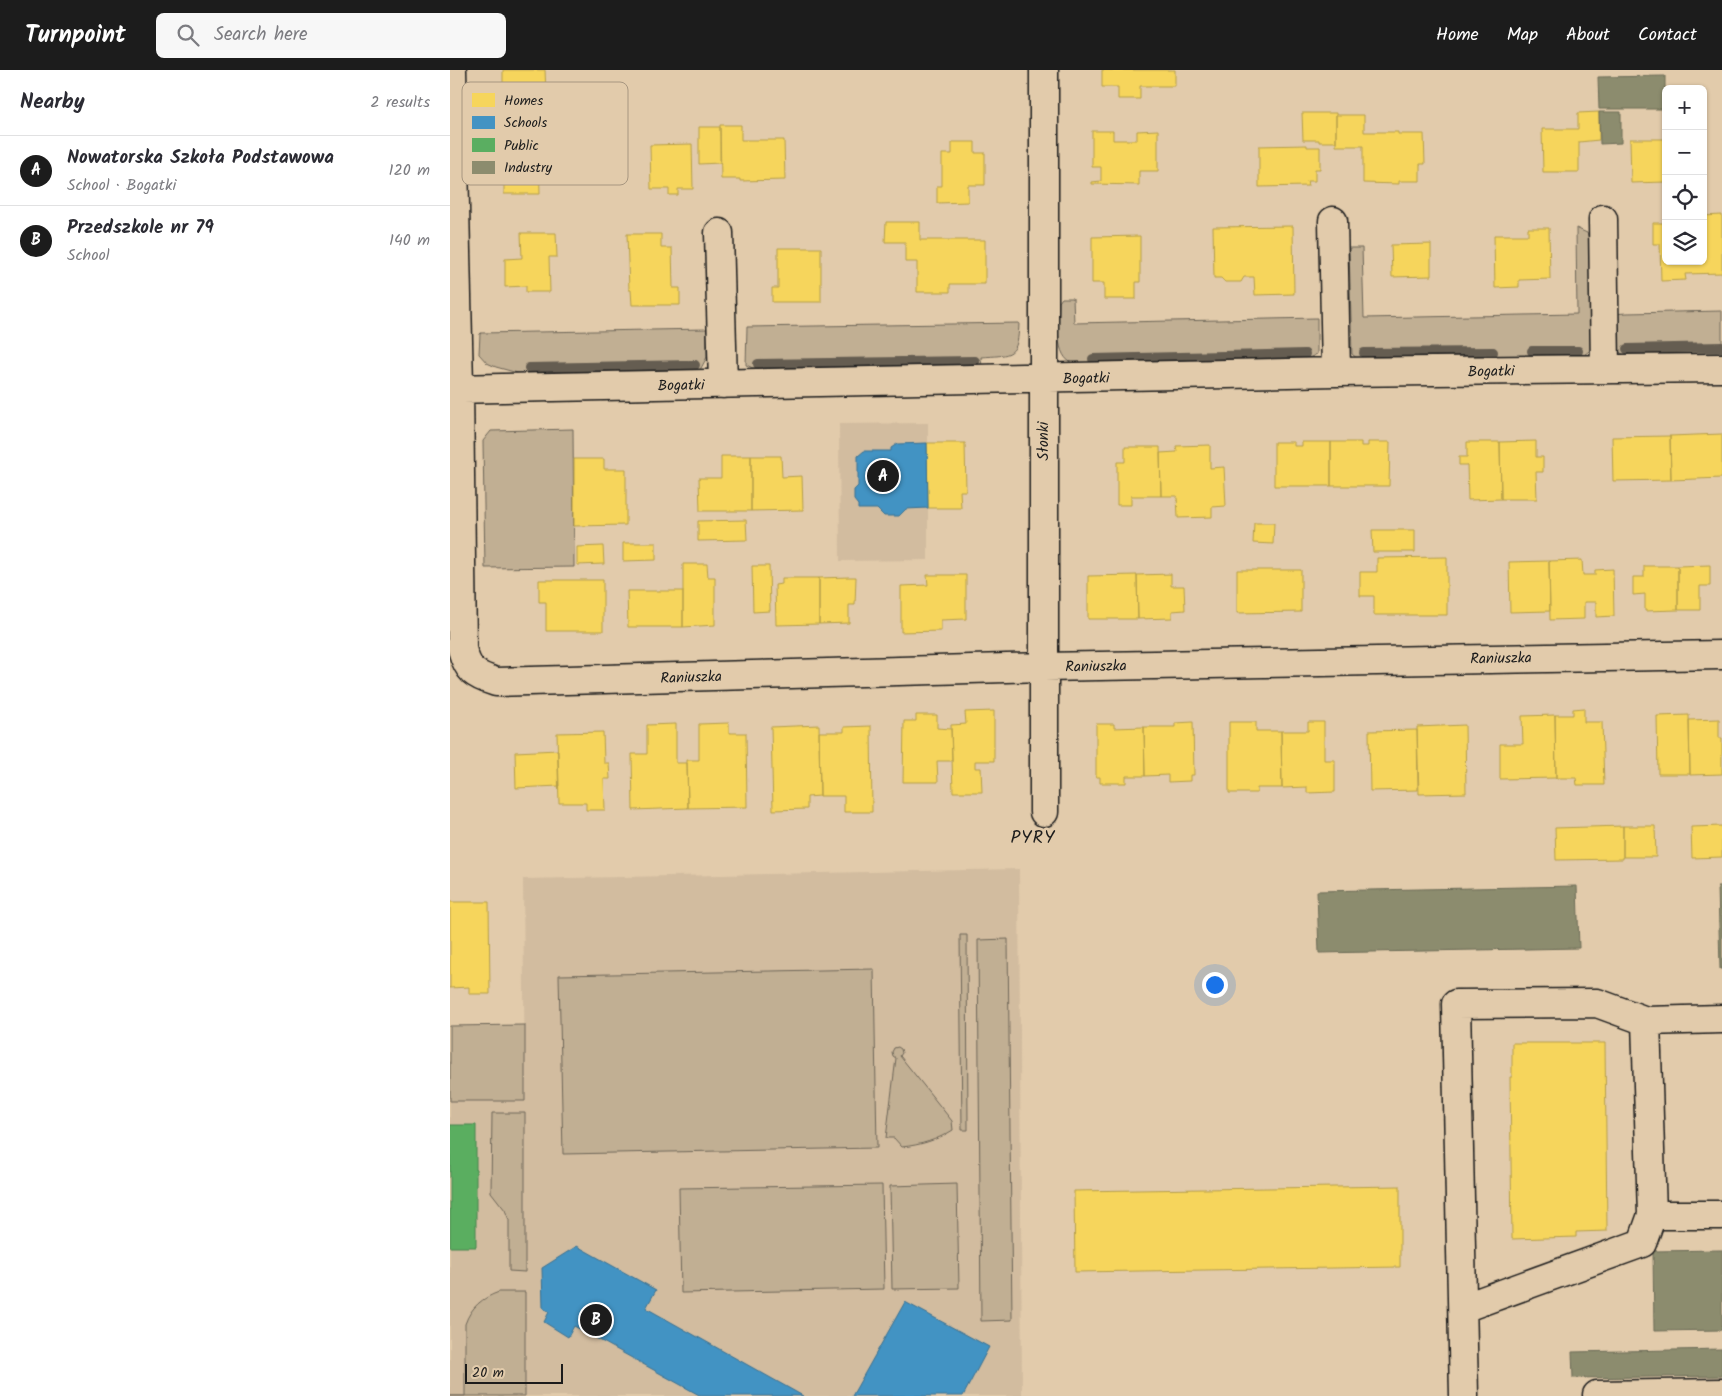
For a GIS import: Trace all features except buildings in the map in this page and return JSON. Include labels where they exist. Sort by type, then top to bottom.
[{"type":"street","points":[[452,70],[455,388]]},
{"type":"street","name":"Słonki","points":[[1044,70],[1044,812]]},
{"type":"street","points":[[1603,219],[1605,369]]},
{"type":"street","points":[[1332,221],[1336,372]]},
{"type":"street","points":[[719,233],[723,384]]},
{"type":"street","name":"Bogatki","points":[[455,388],[1043,379],[1336,372],[1722,368]]},
{"type":"street","name":"Raniuszka","points":[[455,388],[462,649],[466,663],[473,672],[496,682],[1044,667],[1722,655]]},
{"type":"street","points":[[1464,1396],[1456,1004],[1597,1003],[1646,1021],[1722,1019]]},
{"type":"street","points":[[1462,1308],[1642,1243],[1652,1216],[1646,1021]]},
{"type":"street","points":[[1652,1216],[1722,1216]]},
{"type":"street","points":[[1597,1395],[1722,1393]]},
{"type":"shaded area","points":[[1576,228],[1587,233],[1590,242],[1592,349],[1581,357],[1359,360],[1352,354],[1349,248],[1362,248],[1364,318],[1577,314]]},
{"type":"shaded area","points":[[1062,298],[1073,298],[1074,323],[1317,318],[1317,354],[1305,360],[1081,366],[1070,362],[1065,357],[1059,343],[1059,302]]},
{"type":"shaded area","points":[[1722,311],[1722,353],[1624,355],[1611,346],[1611,314]]},
{"type":"shaded area","points":[[1019,323],[1015,348],[1011,352],[1000,356],[981,357],[982,367],[753,368],[746,365],[747,327]]},
{"type":"shaded area","points":[[707,329],[707,357],[700,370],[525,375],[487,363],[479,354],[481,333]]},
{"type":"shaded area","points":[[928,423],[928,560],[840,561],[839,424]]},
{"type":"shaded area","points":[[573,429],[574,567],[485,568],[483,441],[491,431]]},
{"type":"shaded area","points":[[1019,869],[1022,1396],[525,1396],[525,1292],[499,1292],[483,1299],[465,1324],[465,1396],[450,1396],[450,1101],[525,1101],[523,879]]},
{"type":"shaded area","points":[[960,935],[967,935],[968,1130],[962,1130]]},
{"type":"shaded area","points":[[1008,939],[1012,1320],[981,1321],[978,940]]},
{"type":"shaded area","points":[[874,969],[877,1148],[563,1154],[559,975]]},
{"type":"shaded area","points":[[525,1025],[525,1101],[450,1101],[450,1026]]},
{"type":"shaded area","points":[[898,1047],[902,1053],[900,1056],[952,1121],[953,1130],[929,1142],[902,1147],[894,1138],[886,1138],[896,1058],[892,1052],[894,1048]]},
{"type":"shaded area","points":[[492,1113],[525,1113],[525,1272],[509,1271],[509,1220],[505,1210],[491,1192]]},
{"type":"shaded area","points":[[957,1184],[959,1288],[892,1289],[890,1186]]},
{"type":"shaded area","points":[[882,1185],[884,1289],[681,1293],[679,1188]]},
{"type":"shaded area","points":[[499,1292],[525,1292],[525,1396],[465,1396],[465,1324],[470,1313],[482,1300]]},
{"type":"waterway","points":[[1627,349],[1722,347]]},
{"type":"waterway","points":[[1532,351],[1578,351]]},
{"type":"waterway","points":[[1364,353],[1493,352]]},
{"type":"waterway","points":[[1093,359],[1305,354]]},
{"type":"waterway","points":[[758,364],[975,361]]},
{"type":"waterway","points":[[529,368],[695,365]]},
{"type":"place","name":"Nowatorska Szkoła Podstawowa","points":[[883,476]]},
{"type":"place","name":"Przedszkole nr 79","points":[[596,1320]]},
{"type":"district","name":"PYRY","points":[[1033,837]]}]
